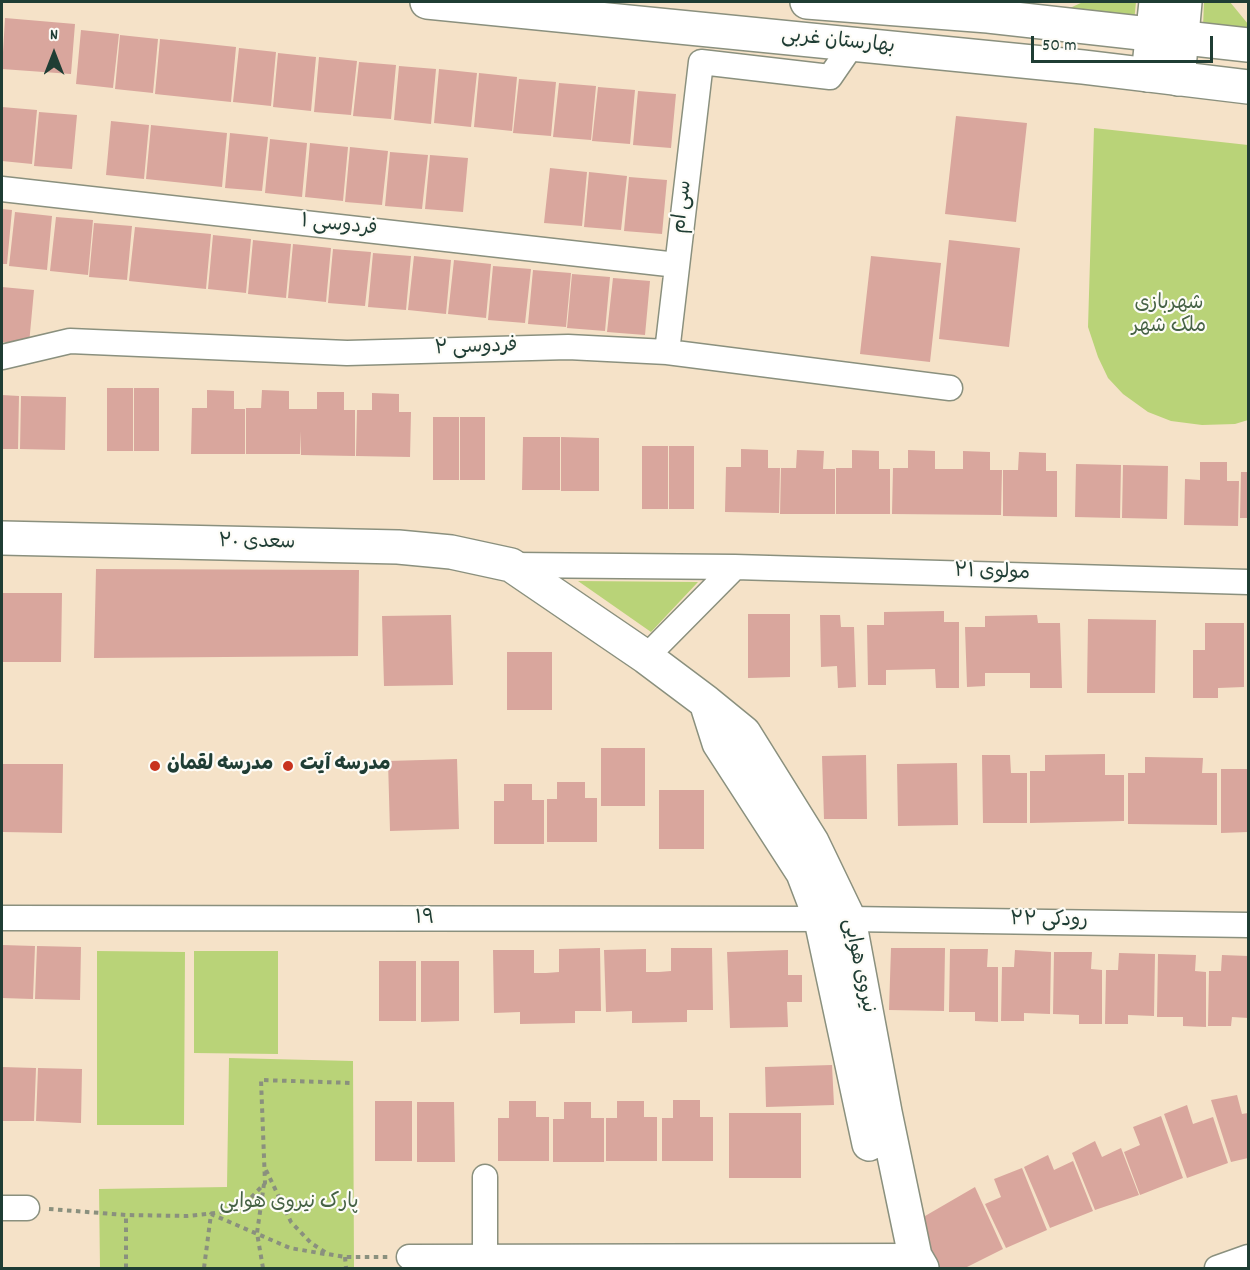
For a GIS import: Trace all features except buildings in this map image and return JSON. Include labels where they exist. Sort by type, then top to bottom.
[{"type":"main road","name":"بهارستان غربی","points":[[427,2],[1248,87]]},
{"type":"main road","name":"بهارستان غربی","points":[[821,2],[988,16],[1248,45]]},
{"type":"main road","points":[[988,16],[1044,2]]},
{"type":"main road","points":[[1156,2],[1167,37]]},
{"type":"main road","points":[[1163,77],[1167,37],[1185,2]]},
{"type":"main road","name":"سعدی ۲۰","points":[[2,538],[398,547],[451,552],[511,565]]},
{"type":"main road","name":"نیروی هوایی","points":[[511,565],[646,657],[744,733],[812,842],[835,919],[885,1112],[908,1263]]},
{"type":"street","name":"سی ام","points":[[667,352],[701,62],[831,76],[852,45]]},
{"type":"street","name":"فردوسی ۱","points":[[2,189],[677,265]]},
{"type":"street","name":"فردوسی ۲","points":[[2,357],[70,342],[347,353],[568,347],[667,352],[950,388]]},
{"type":"street","name":"مولوی ۲۱","points":[[511,565],[735,567],[1248,582]]},
{"type":"street","points":[[646,657],[735,567]]},
{"type":"street","name":"۱۹","points":[[2,918],[835,919]]},
{"type":"street","name":"رودکی ۲۲","points":[[835,919],[1248,925]]},
{"type":"street","points":[[485,1177],[485,1255]]},
{"type":"street","points":[[2,1208],[27,1208]]},
{"type":"street","points":[[409,1257],[485,1255],[908,1263]]},
{"type":"street","points":[[1217,1269],[1248,1257]]},
{"type":"path","points":[[263,1269],[257,1233],[264,1183],[261,1080],[354,1083]]},
{"type":"path","points":[[264,1167],[291,1222],[311,1243],[328,1254]]},
{"type":"path","points":[[27,1208],[126,1215],[211,1214],[225,1212],[246,1203],[264,1183]]},
{"type":"path","points":[[211,1214],[290,1248],[345,1257],[409,1257]]},
{"type":"path","points":[[204,1269],[211,1214]]},
{"type":"path","points":[[126,1215],[126,1269]]},
{"type":"path","points":[[345,1257],[346,1269]]},
{"type":"green space","points":[[1083,2],[1136,2],[1134,22],[1061,12]]},
{"type":"green space","points":[[1204,2],[1230,2],[1248,24],[1248,32],[1203,27]]},
{"type":"green space","name":"شهربازی ملک شهر","points":[[1094,128],[1248,145],[1248,420],[1235,424],[1202,425],[1171,421],[1148,412],[1123,394],[1108,378],[1088,327]]},
{"type":"green space","points":[[578,581],[698,582],[651,632]]},
{"type":"green space","points":[[97,951],[185,952],[184,1125],[97,1125]]},
{"type":"green space","points":[[194,951],[278,951],[278,1054],[194,1053]]},
{"type":"green space","name":"پارک نیروی هوایی","points":[[229,1058],[353,1061],[354,1268],[100,1268],[99,1189],[227,1187]]},
{"type":"place","name":"مدرسه لقمان","points":[[155,766]]},
{"type":"place","name":"مدرسه آیت","points":[[288,766]]}]
